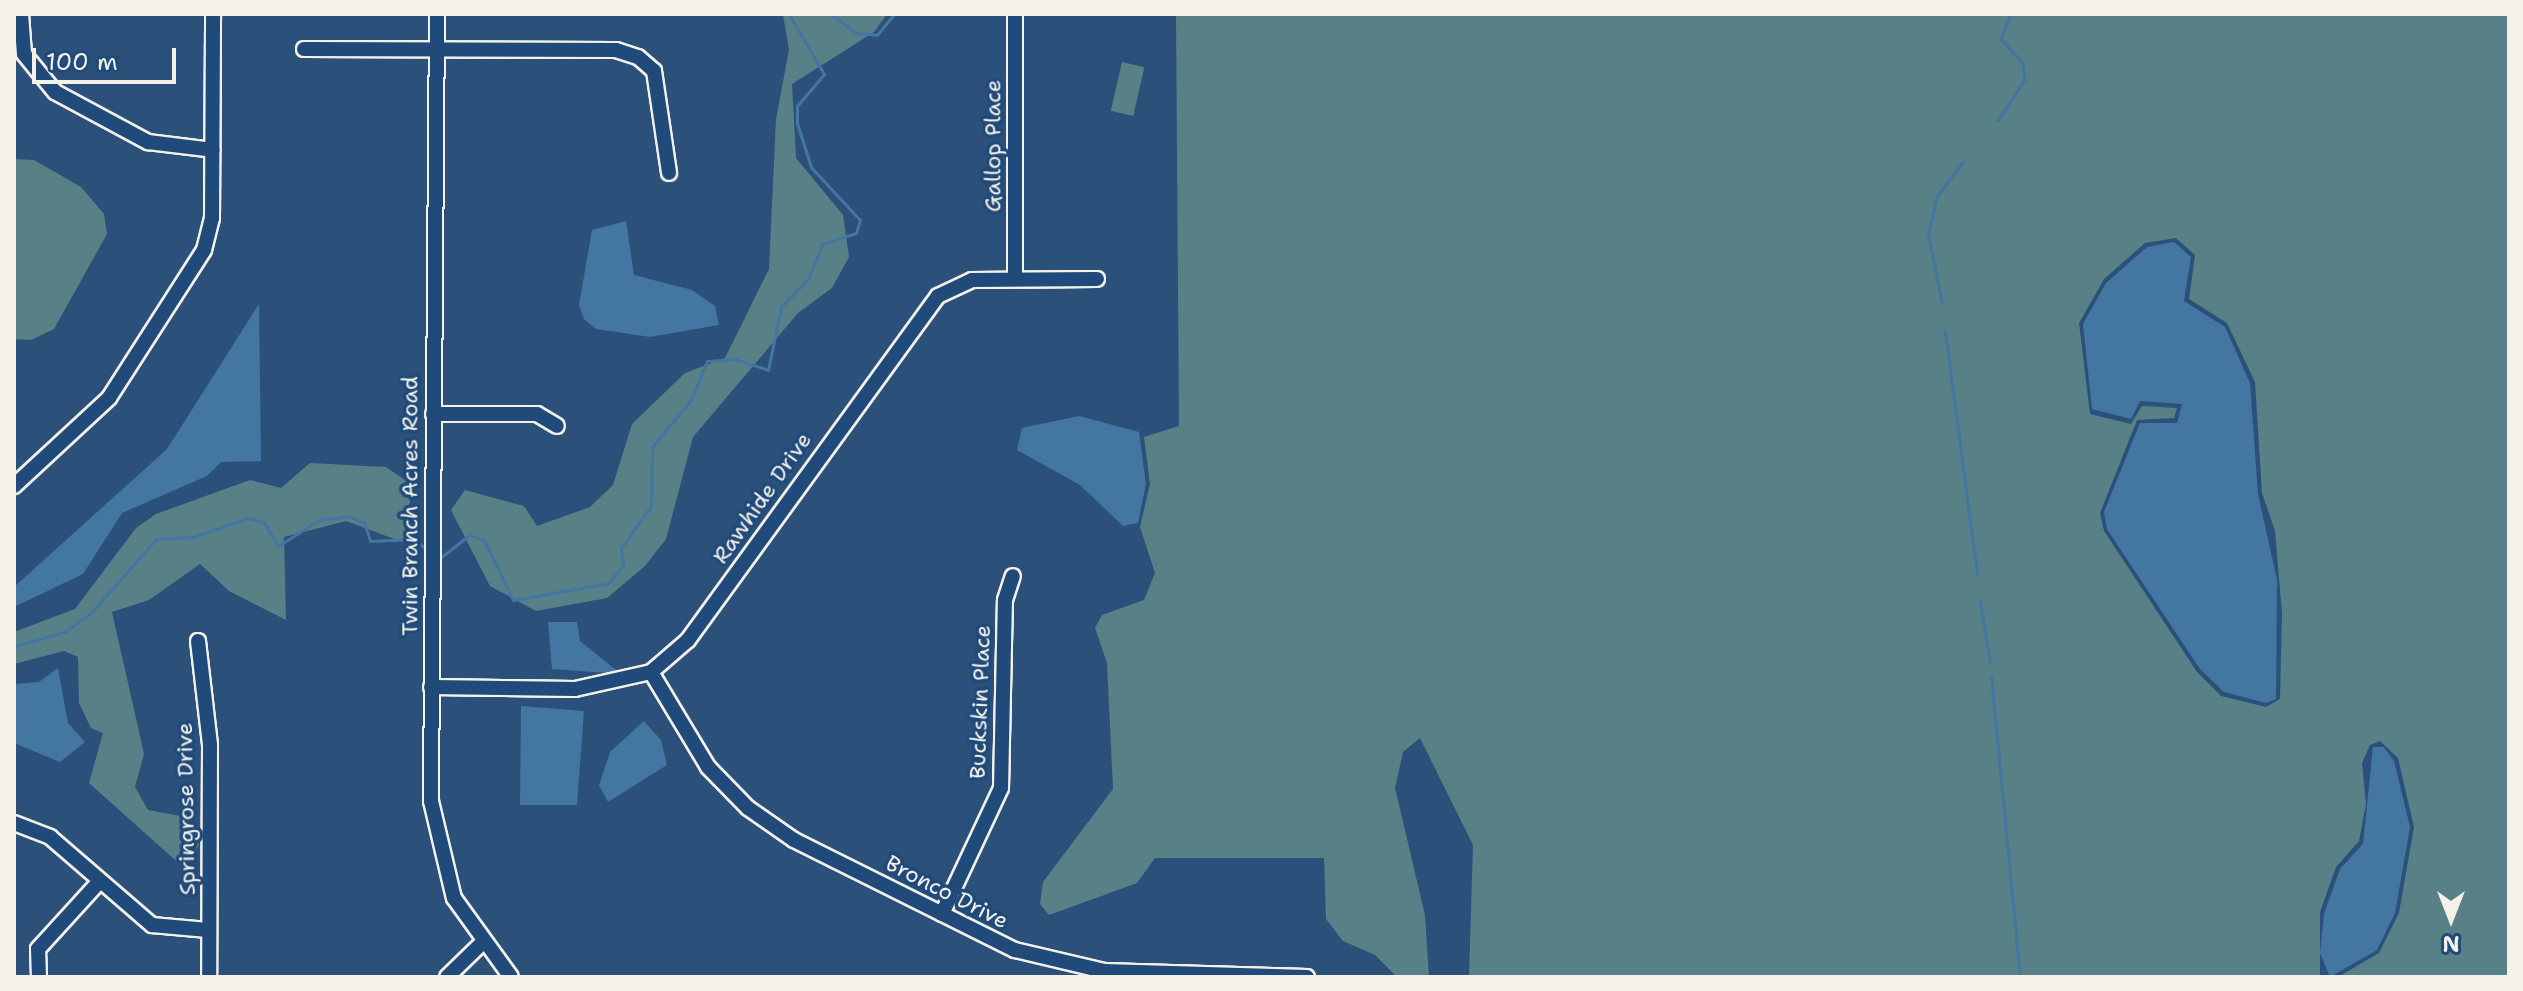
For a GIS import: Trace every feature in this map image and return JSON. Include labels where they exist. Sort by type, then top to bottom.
[{"type":"street","points":[[21,14],[24,54],[55,92],[148,142],[213,150]]},
{"type":"street","points":[[14,486],[109,398],[204,250],[213,150],[213,14]]},
{"type":"street","name":"Twin Branch Acres Road","points":[[437,14],[431,687],[436,842],[454,898],[481,944],[511,977]]},
{"type":"street","name":"Gallop Place","points":[[1015,14],[1015,279]]},
{"type":"street","points":[[304,49],[616,50],[638,57],[654,71],[669,173]]},
{"type":"street","name":"Rawhide Drive","points":[[431,687],[575,689],[651,672],[688,640],[921,312],[972,280],[1097,279]]},
{"type":"street","points":[[433,414],[537,414],[557,426]]},
{"type":"street","name":"Buckskin Place","points":[[942,914],[1001,788],[1005,600],[1013,576]]},
{"type":"street","name":"Springrose Drive","points":[[198,641],[210,745],[209,977]]},
{"type":"street","name":"Bronco Drive","points":[[651,672],[708,767],[748,808],[794,840],[942,914],[1066,966],[1307,977]]},
{"type":"street","points":[[14,823],[50,837],[152,925],[208,930]]},
{"type":"street","points":[[39,977],[38,949],[99,882]]},
{"type":"street","points":[[447,977],[481,944]]},
{"type":"green space","points":[[783,14],[887,14],[874,32],[792,84],[796,158],[843,215],[849,257],[832,288],[798,313],[693,437],[666,539],[645,566],[607,598],[536,611],[490,586],[451,510],[465,490],[524,506],[537,526],[590,507],[613,485],[632,424],[685,373],[725,358],[769,269],[776,119],[789,50]]},
{"type":"green space","points":[[1176,14],[2509,14],[2509,977],[2338,977],[2379,953],[2399,913],[2414,827],[2398,758],[2380,741],[2370,745],[2362,763],[2366,804],[2359,841],[2336,867],[2320,912],[2320,977],[1469,977],[1473,845],[1420,738],[1403,752],[1395,788],[1425,915],[1429,977],[1397,977],[1375,955],[1343,941],[1326,919],[1324,858],[1155,858],[1137,883],[1049,915],[1040,904],[1043,882],[1113,789],[1107,663],[1095,628],[1102,615],[1144,600],[1155,573],[1140,527],[1150,484],[1144,437],[1179,426]],"holes":[[[2176,238],[2195,255],[2189,299],[2227,323],[2255,382],[2262,493],[2275,531],[2282,613],[2280,699],[2266,707],[2221,696],[2197,672],[2104,531],[2100,513],[2137,420],[2174,418],[2177,408],[2142,406],[2131,424],[2090,414],[2079,323],[2104,279],[2145,243]]]},
{"type":"green space","points":[[1122,62],[1144,67],[1133,116],[1111,111]]},
{"type":"green space","points":[[14,159],[34,160],[81,187],[104,214],[107,234],[54,329],[31,340],[14,339]]},
{"type":"green space","points":[[310,463],[386,467],[412,485],[405,543],[346,521],[284,537],[286,620],[229,591],[200,564],[149,600],[112,612],[144,754],[135,787],[148,810],[186,817],[199,845],[184,868],[89,783],[103,733],[91,728],[79,703],[78,657],[64,651],[14,664],[14,632],[75,609],[136,528],[156,514],[250,480],[281,488]]},
{"type":"water","points":[[626,221],[634,275],[692,290],[715,306],[719,325],[650,337],[596,329],[584,319],[579,305],[592,230]]},
{"type":"water","points":[[2174,242],[2191,257],[2184,301],[2225,327],[2250,383],[2258,494],[2277,580],[2276,699],[2266,703],[2224,692],[2200,669],[2107,529],[2104,512],[2140,423],[2177,423],[2182,404],[2140,401],[2131,419],[2092,409],[2083,324],[2106,283],[2147,247]]},
{"type":"water","points":[[259,304],[261,461],[221,462],[207,476],[122,513],[83,574],[14,607],[14,587],[167,449]]},
{"type":"water","points":[[1079,416],[1139,432],[1146,484],[1138,523],[1123,526],[1080,485],[1017,450],[1022,428]]},
{"type":"water","points":[[548,622],[577,622],[580,641],[621,674],[552,669]]},
{"type":"water","points":[[58,668],[68,723],[85,742],[60,762],[14,743],[14,684],[39,682]]},
{"type":"water","points":[[521,706],[584,711],[577,805],[520,805]]},
{"type":"water","points":[[644,721],[661,740],[667,765],[608,802],[599,785],[610,752]]},
{"type":"water","points":[[2373,747],[2384,747],[2394,761],[2410,827],[2395,913],[2377,950],[2330,977],[2320,953],[2324,914],[2340,869],[2363,844]]},
{"type":"waterway","points":[[440,558],[469,535],[484,540],[513,600],[609,583],[623,565],[621,548],[651,506],[652,447],[690,401],[707,361],[735,359],[768,370],[781,307],[808,279],[822,244],[856,233],[860,220],[811,167],[797,123],[797,106],[824,74],[789,14]]},
{"type":"waterway","points":[[831,14],[856,33],[877,35],[894,14]]},
{"type":"waterway","points":[[1998,120],[2024,80],[2023,63],[2001,39],[2010,14]]},
{"type":"waterway","points":[[1942,303],[1928,234],[1937,196],[1963,162]]},
{"type":"waterway","points":[[1945,331],[1977,575]]},
{"type":"waterway","points":[[14,646],[64,632],[91,613],[156,539],[193,537],[248,518],[264,522],[278,546],[319,520],[348,516],[364,522],[370,541],[413,539],[424,547]]},
{"type":"waterway","points":[[1980,600],[1990,663]]},
{"type":"waterway","points":[[1991,676],[2020,977]]}]
